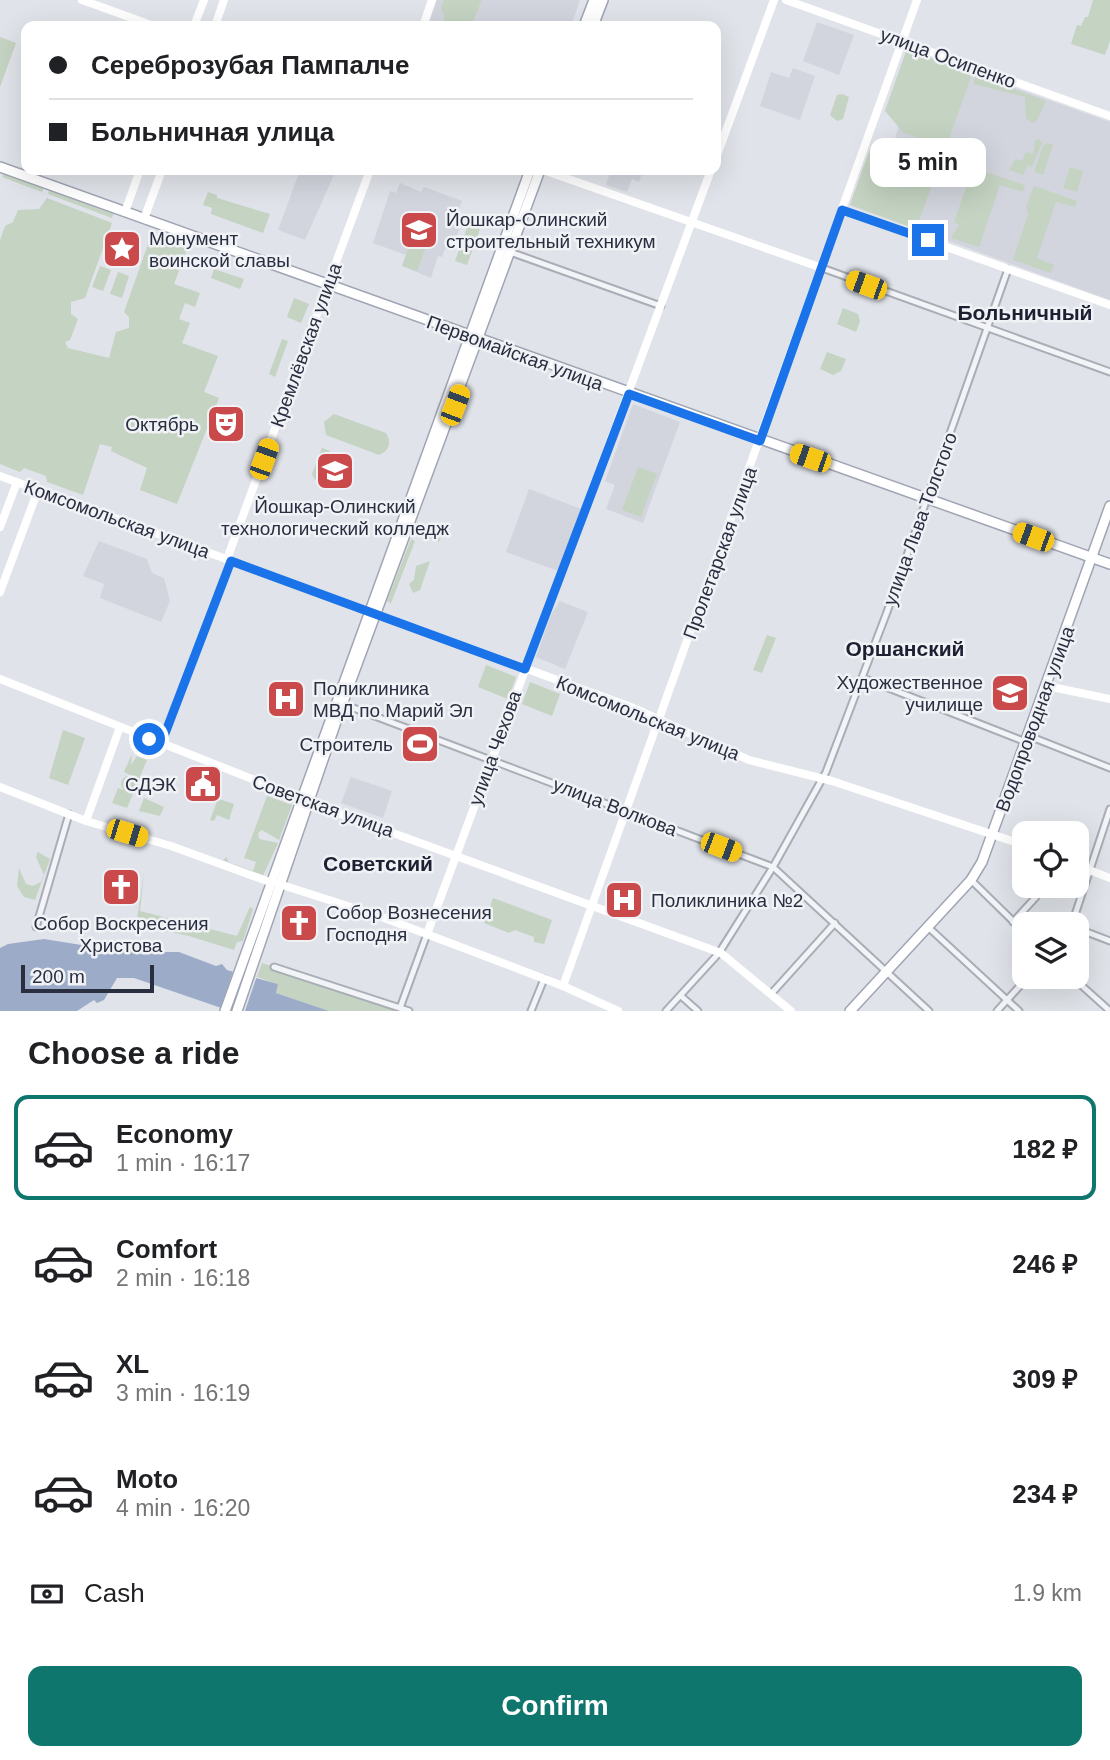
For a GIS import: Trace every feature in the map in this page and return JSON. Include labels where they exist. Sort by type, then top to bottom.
[{"type":"main road","points":[[585,21],[594,0]]},
{"type":"main road","points":[[595,21],[603,0]]},
{"type":"main road","name":"Первомайская улица","points":[[0,167],[21,175]]},
{"type":"main road","name":"Первомайская улица","points":[[22,175],[1110,564]]},
{"type":"main road","points":[[475,339],[528,175]]},
{"type":"main road","points":[[225,1011],[248,946],[275,883],[372,613],[475,339],[540,175]]},
{"type":"main road","name":"Водопроводная улица","points":[[850,1011],[971,880],[994,834],[1110,506]]},
{"type":"main road","points":[[237,1011],[258,950],[275,883]]},
{"type":"street","points":[[82,0],[140,21]]},
{"type":"street","points":[[196,21],[204,0]]},
{"type":"street","points":[[217,21],[224,0]]},
{"type":"street","points":[[425,21],[432,0]]},
{"type":"street","points":[[721,144],[774,0]]},
{"type":"street","name":"улица Осипенко","points":[[786,0],[1110,116]]},
{"type":"street","name":"Пролетарская улица","points":[[563,986],[661,720],[917,0]]},
{"type":"street","points":[[125,212],[138,175]]},
{"type":"street","points":[[144,219],[160,175]]},
{"type":"street","name":"Кремлёвская улица","points":[[161,744],[368,175]]},
{"type":"street","points":[[556,175],[1110,373]]},
{"type":"street","name":"улица Чехова","points":[[427,934],[709,175]]},
{"type":"street","points":[[842,210],[1110,305]]},
{"type":"street","points":[[510,252],[661,306]]},
{"type":"street","name":"улица Льва Толстого","points":[[666,1011],[719,953],[773,867],[823,779],[928,500],[1008,269]]},
{"type":"street","name":"Комсомольская улица","points":[[0,476],[661,720],[756,762],[823,779],[1012,841]]},
{"type":"street","points":[[0,527],[17,482]]},
{"type":"street","points":[[0,592],[38,490]]},
{"type":"street","points":[[863,678],[1110,768]]},
{"type":"street","name":"Советская улица","points":[[0,679],[304,800],[457,854],[719,953],[734,962],[791,1011]]},
{"type":"street","points":[[1047,686],[1110,699]]},
{"type":"street","name":"улица Волкова","points":[[340,703],[773,867],[929,1011]]},
{"type":"street","points":[[86,821],[120,727]]},
{"type":"street","points":[[0,787],[86,821],[171,846],[275,883],[332,898],[563,986],[618,1011]]},
{"type":"street","points":[[1110,809],[1089,870],[1110,878]]},
{"type":"street","points":[[36,927],[69,814]]},
{"type":"street","points":[[971,880],[1012,921]]},
{"type":"street","points":[[1023,912],[1036,898]]},
{"type":"street","points":[[771,994],[835,923]]},
{"type":"street","points":[[928,927],[1019,1011]]},
{"type":"street","points":[[1089,933],[1110,941]]},
{"type":"street","points":[[400,1008],[427,934]]},
{"type":"street","points":[[274,967],[408,1011]]},
{"type":"street","points":[[531,1011],[544,979]]},
{"type":"street","points":[[996,1011],[1017,989]]},
{"type":"street","points":[[1085,989],[1110,1011]]},
{"type":"street","points":[[681,996],[698,1011]]},
{"type":"shaded area","points":[[437,0],[580,0],[573,21],[430,21]]},
{"type":"shaded area","points":[[817,22],[854,35],[839,75],[803,61]]},
{"type":"shaded area","points":[[907,49],[1110,122],[1110,300],[850,205],[871,146],[879,148],[894,142],[898,128],[893,116],[885,111]]},
{"type":"shaded area","points":[[793,68],[815,76],[800,120],[760,106],[771,72],[789,78]]},
{"type":"shaded area","points":[[298,175],[334,175],[305,240],[278,230]]},
{"type":"shaded area","points":[[609,175],[641,175],[639,182],[632,179],[627,192],[606,185]]},
{"type":"shaded area","name":"Йошкар-Олинский строительный техникум","points":[[400,183],[421,192],[424,187],[462,201],[457,214],[464,217],[451,251],[445,249],[442,257],[438,256],[431,278],[402,266],[406,255],[373,243],[390,191],[396,193]]},
{"type":"shaded area","points":[[633,404],[680,422],[643,523],[606,509],[615,485],[605,481]]},
{"type":"shaded area","points":[[529,489],[581,509],[558,571],[506,552]]},
{"type":"shaded area","points":[[99,541],[147,559],[152,573],[164,578],[170,601],[161,622],[100,598],[104,584],[83,576]]},
{"type":"shaded area","points":[[560,601],[588,612],[565,669],[536,657],[551,615]]},
{"type":"shaded area","points":[[351,777],[392,791],[383,818],[341,803]]},
{"type":"green space","points":[[444,0],[482,0],[473,21],[444,21],[441,8]]},
{"type":"green space","points":[[1093,0],[1110,0],[1110,41],[1105,55],[1071,44],[1077,25],[1081,26],[1085,17],[1088,17]]},
{"type":"green space","points":[[0,37],[16,43],[0,87]]},
{"type":"green space","points":[[907,49],[972,74],[946,147],[904,133],[885,111]]},
{"type":"green space","points":[[976,75],[1046,101],[1037,120],[1032,123],[1026,118],[1025,97],[973,84]]},
{"type":"green space","points":[[837,95],[849,97],[843,119],[837,121],[830,115]]},
{"type":"green space","points":[[1039,139],[1042,143],[1032,167],[1028,165],[1023,175],[1009,170],[1015,159],[1022,161],[1026,152],[1033,154],[1035,140]]},
{"type":"green space","points":[[893,143],[942,158],[916,229],[850,205],[871,146],[879,148]]},
{"type":"green space","points":[[1047,143],[1053,145],[1043,175],[1034,172],[1043,146]]},
{"type":"green space","points":[[1070,167],[1083,171],[1077,192],[1063,188]]},
{"type":"green space","points":[[973,168],[1025,185],[1023,192],[1000,185],[979,247],[951,238],[959,225],[954,222]]},
{"type":"green space","points":[[4,173],[44,187],[42,192],[2,177]]},
{"type":"green space","points":[[1034,186],[1077,201],[1075,207],[1056,202],[1037,258],[1054,265],[1051,273],[1013,260]]},
{"type":"green space","points":[[50,188],[114,212],[112,218],[48,194]]},
{"type":"green space","points":[[208,192],[217,195],[217,198],[270,214],[263,233],[211,214],[212,208],[203,205]]},
{"type":"green space","points":[[47,198],[112,223],[85,298],[71,302],[71,314],[78,319],[70,340],[65,342],[68,348],[109,358],[116,332],[129,328],[129,317],[124,312],[151,236],[187,249],[174,284],[200,293],[195,307],[185,303],[179,319],[190,323],[182,343],[218,356],[204,392],[219,398],[177,504],[140,490],[147,468],[111,451],[112,447],[100,444],[83,495],[47,482],[46,476],[24,468],[20,472],[0,464],[0,240],[5,226],[13,222],[18,210],[39,209]]},
{"type":"green space","points":[[469,222],[481,226],[467,265],[455,261]]},
{"type":"green space","points":[[414,233],[429,239],[417,271],[402,266]]},
{"type":"green space","points":[[100,266],[111,270],[103,291],[92,287]]},
{"type":"green space","points":[[214,269],[244,279],[240,289],[211,278]]},
{"type":"green space","points":[[118,272],[129,276],[122,298],[110,294]]},
{"type":"green space","points":[[294,298],[309,304],[301,323],[287,317]]},
{"type":"green space","points":[[843,308],[858,314],[860,321],[856,332],[837,324]]},
{"type":"green space","points":[[282,339],[288,341],[275,377],[269,374]]},
{"type":"green space","points":[[827,352],[846,359],[841,371],[833,375],[820,369]]},
{"type":"green space","points":[[334,414],[386,433],[389,440],[387,449],[379,455],[326,435],[324,422]]},
{"type":"green space","points":[[322,448],[330,451],[320,477],[315,480],[312,474]]},
{"type":"green space","points":[[638,467],[657,474],[641,517],[622,510]]},
{"type":"green space","points":[[427,522],[444,528],[439,542],[422,535]]},
{"type":"green space","points":[[411,539],[415,541],[391,603],[387,601]]},
{"type":"green space","points":[[430,561],[420,590],[413,593],[409,584],[414,580],[416,566]]},
{"type":"green space","points":[[767,635],[776,638],[762,673],[753,670]]},
{"type":"green space","points":[[486,665],[516,677],[508,699],[478,687]]},
{"type":"green space","points":[[530,682],[560,694],[552,716],[522,704]]},
{"type":"green space","points":[[63,730],[85,738],[68,785],[49,778]]},
{"type":"green space","points":[[132,754],[131,765],[137,756],[147,760],[139,779],[124,772]]},
{"type":"green space","points":[[129,776],[135,778],[135,790],[129,792],[123,790],[121,784],[123,778]]},
{"type":"green space","points":[[118,788],[133,794],[127,808],[112,803]]},
{"type":"green space","points":[[267,796],[292,805],[279,840],[262,830],[258,833],[259,839],[278,843],[262,878],[223,860],[227,857],[228,862],[253,871],[256,862],[244,858]]},
{"type":"green space","points":[[144,798],[164,807],[160,816],[139,811]]},
{"type":"green space","points":[[217,801],[234,804],[229,820],[217,815],[214,821],[210,820]]},
{"type":"green space","points":[[38,852],[50,859],[35,900],[24,897],[17,886],[19,868],[26,884],[33,886],[41,882],[44,875],[36,857]]},
{"type":"green space","points":[[144,873],[140,911],[237,936],[250,907],[253,909],[243,941],[237,942],[234,950],[189,936],[136,925]]},
{"type":"green space","points":[[493,898],[552,920],[544,944],[534,942],[534,937],[515,930],[509,933],[484,923]]},
{"type":"green space","points":[[262,963],[399,1009],[329,1011],[276,993],[278,984],[257,977]]},
{"type":"water","points":[[44,939],[100,948],[116,940],[118,947],[122,948],[154,946],[156,952],[179,952],[216,966],[222,964],[227,970],[278,984],[276,993],[329,1011],[230,1011],[134,978],[117,978],[104,1000],[97,1003],[94,1000],[77,1011],[0,1011],[0,948],[8,944]]},
{"type":"pier","points":[[234,968],[258,973],[245,1011],[220,1011]]},
{"type":"place","name":"Йошкар-Олинский строительный техникум","points":[[419,230]]},
{"type":"place","name":"Монумент воинской славы","points":[[122,249]]},
{"type":"place","name":"Октябрь","points":[[226,424]]},
{"type":"place","name":"Йошкар-Олинский технологический колледж","points":[[335,471]]},
{"type":"place","name":"Художественное училище","points":[[1010,693]]},
{"type":"place","name":"Поликлиника МВД по Марий Эл","points":[[286,699]]},
{"type":"place","name":"Строитель","points":[[420,744]]},
{"type":"place","name":"СДЭК","points":[[203,784]]},
{"type":"place","name":"Собор Воскресения Христова","points":[[121,887]]},
{"type":"place","name":"Поликлиника №2","points":[[624,900]]},
{"type":"place","name":"Собор Вознесения Господня","points":[[299,923]]},
{"type":"district","name":"Больничный","points":[[1025,312]]},
{"type":"district","name":"Оршанский","points":[[905,648]]},
{"type":"district","name":"Советский","points":[[378,863]]},
{"type":"route","points":[[149,739],[161,744],[231,561],[525,669],[556,594],[629,394],[760,441],[842,210],[928,240]]}]
